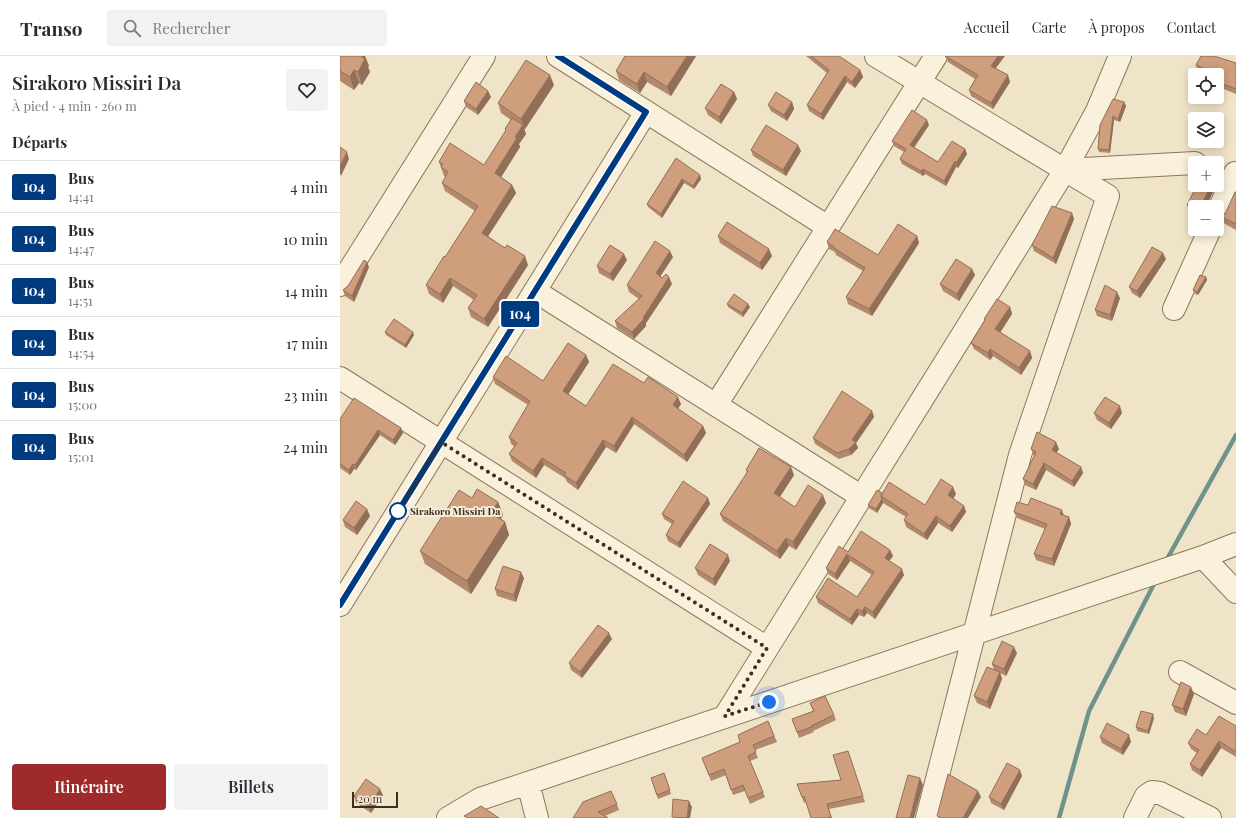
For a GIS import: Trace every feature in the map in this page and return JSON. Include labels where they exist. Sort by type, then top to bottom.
[{"type":"street","points":[[340,285],[484,56]]},
{"type":"street","points":[[558,56],[828,227]]},
{"type":"street","points":[[876,56],[1108,196],[1020,456],[927,818]]},
{"type":"street","points":[[716,405],[936,56]]},
{"type":"street","points":[[725,716],[1065,170],[1097,111],[1120,56]]},
{"type":"street","points":[[340,605],[646,112]]},
{"type":"street","points":[[1065,170],[1188,163]]},
{"type":"street","points":[[1221,200],[1229,172]]},
{"type":"street","points":[[1174,309],[1207,236]]},
{"type":"street","points":[[535,291],[862,497]]},
{"type":"street","points":[[340,378],[767,648]]},
{"type":"street","points":[[448,818],[480,799],[528,782],[1203,557],[1236,544]]},
{"type":"street","points":[[1203,557],[1236,592]]},
{"type":"street","points":[[1180,672],[1236,703]]},
{"type":"street","points":[[528,782],[537,818]]},
{"type":"street","points":[[1135,818],[1146,796],[1152,792],[1160,793],[1210,818]]},
{"type":"building","points":[[340,56],[362,56],[365,59],[358,72],[354,70],[350,77],[340,71]]},
{"type":"building","points":[[625,56],[687,56],[667,87],[644,72],[637,84],[616,71]]},
{"type":"building","points":[[811,56],[839,56],[860,70],[852,82],[845,76],[821,114],[807,105],[829,70]]},
{"type":"building","points":[[945,56],[998,56],[991,66],[1008,75],[991,103],[969,90],[978,75]]},
{"type":"building","points":[[1201,56],[1214,56],[1236,63],[1236,89],[1224,85],[1224,68],[1202,68],[1196,65]]},
{"type":"building","points":[[526,60],[550,75],[521,119],[498,103]]},
{"type":"building","points":[[476,82],[488,91],[476,109],[464,101]]},
{"type":"building","points":[[721,84],[734,92],[719,117],[705,108]]},
{"type":"building","points":[[776,92],[792,102],[784,115],[768,105]]},
{"type":"building","points":[[1113,99],[1124,102],[1118,119],[1113,116],[1109,150],[1098,149],[1100,125]]},
{"type":"building","points":[[912,110],[927,120],[910,145],[938,162],[952,141],[965,149],[956,163],[955,161],[944,181],[923,169],[921,171],[900,159],[906,149],[892,141]]},
{"type":"building","points":[[512,118],[523,125],[515,137],[517,138],[495,173],[512,185],[482,233],[505,248],[507,245],[525,256],[484,319],[468,308],[477,295],[450,278],[440,294],[426,285],[478,206],[442,183],[448,172],[441,167],[443,164],[439,162],[450,143],[484,165]]},
{"type":"building","points":[[766,125],[798,145],[783,170],[751,150]]},
{"type":"building","points":[[340,147],[347,152],[340,166]]},
{"type":"building","points":[[676,158],[700,175],[693,186],[682,179],[661,214],[647,204]]},
{"type":"building","points":[[1194,192],[1208,192],[1204,200],[1190,200]]},
{"type":"building","points":[[1236,192],[1236,224],[1224,218]]},
{"type":"building","points":[[1052,206],[1072,213],[1053,258],[1032,245]]},
{"type":"building","points":[[727,222],[769,249],[760,263],[718,236]]},
{"type":"building","points":[[898,224],[917,236],[869,309],[846,297],[865,268],[827,242],[835,229],[878,255]]},
{"type":"building","points":[[655,241],[670,251],[656,273],[662,278],[666,274],[669,277],[643,318],[644,319],[632,332],[615,321],[642,296],[627,285]]},
{"type":"building","points":[[610,245],[624,254],[610,274],[597,266]]},
{"type":"building","points":[[1152,247],[1163,253],[1137,291],[1129,287]]},
{"type":"building","points":[[956,259],[972,269],[957,294],[940,284]]},
{"type":"building","points":[[364,260],[367,262],[352,296],[343,290],[348,286]]},
{"type":"building","points":[[1200,275],[1206,277],[1197,292],[1193,290]]},
{"type":"building","points":[[1105,285],[1117,292],[1110,315],[1095,310]]},
{"type":"building","points":[[734,294],[748,304],[742,313],[727,304]]},
{"type":"building","points":[[997,299],[1010,307],[995,329],[1030,351],[1019,368],[990,349],[988,353],[971,343]]},
{"type":"building","points":[[394,319],[413,332],[405,345],[385,332]]},
{"type":"building","points":[[568,343],[586,355],[563,391],[586,406],[613,364],[644,383],[648,377],[678,397],[673,405],[703,426],[684,455],[632,417],[614,446],[603,440],[576,483],[564,475],[566,473],[542,458],[533,471],[509,454],[517,443],[509,437],[530,401],[493,377],[506,356],[543,381]]},
{"type":"building","points":[[842,391],[872,411],[852,440],[856,442],[849,449],[837,453],[813,438]]},
{"type":"building","points":[[1105,397],[1120,406],[1109,423],[1094,413]]},
{"type":"building","points":[[354,398],[401,428],[393,440],[378,430],[355,465],[353,464],[349,470],[340,464],[340,419]]},
{"type":"building","points":[[1037,432],[1056,442],[1052,450],[1081,467],[1072,481],[1044,463],[1033,484],[1023,479],[1036,452],[1031,449]]},
{"type":"building","points":[[759,448],[791,467],[774,493],[795,507],[808,485],[823,495],[793,542],[786,538],[777,551],[720,514],[748,471],[746,470]]},
{"type":"building","points":[[941,479],[953,487],[948,495],[964,506],[950,526],[936,516],[924,534],[904,520],[908,514],[881,496],[889,482],[925,505]]},
{"type":"building","points":[[683,481],[708,498],[678,543],[666,535],[674,521],[662,514]]},
{"type":"building","points":[[477,489],[498,502],[491,513],[505,522],[467,581],[420,551],[459,490],[472,498]]},
{"type":"building","points":[[877,490],[882,493],[882,499],[876,509],[868,505]]},
{"type":"building","points":[[1031,498],[1062,510],[1060,514],[1069,517],[1052,559],[1034,554],[1047,524],[1014,512],[1017,502],[1028,505]]},
{"type":"building","points":[[356,501],[367,509],[354,528],[343,520]]},
{"type":"building","points":[[861,531],[890,550],[885,558],[902,569],[873,612],[865,607],[862,611],[857,609],[850,619],[816,597],[828,578],[857,597],[874,572],[847,554],[835,574],[826,568],[839,546],[848,552]]},
{"type":"building","points":[[710,544],[728,555],[713,579],[695,568]]},
{"type":"building","points":[[503,566],[521,572],[514,595],[495,589]]},
{"type":"building","points":[[598,625],[609,633],[580,672],[569,663]]},
{"type":"building","points":[[1002,641],[1014,647],[1004,669],[992,664]]},
{"type":"building","points":[[987,667],[1000,672],[987,702],[974,696]]},
{"type":"building","points":[[1181,682],[1191,687],[1183,709],[1172,705]]},
{"type":"building","points":[[825,696],[834,715],[811,726],[812,727],[797,732],[792,719],[814,711],[810,703]]},
{"type":"building","points":[[1141,711],[1153,714],[1148,731],[1136,727]]},
{"type":"building","points":[[1219,716],[1236,726],[1236,752],[1219,741],[1200,770],[1190,764],[1199,750],[1188,743],[1197,729],[1206,735]]},
{"type":"building","points":[[768,721],[774,736],[753,745],[756,752],[748,756],[763,792],[748,798],[743,785],[731,790],[724,769],[709,775],[702,758],[740,742],[738,735]]},
{"type":"building","points":[[1107,723],[1129,735],[1121,749],[1100,737]]},
{"type":"building","points":[[848,751],[863,796],[827,804],[831,817],[811,818],[804,796],[802,797],[797,784],[841,780],[833,755]]},
{"type":"building","points":[[1007,763],[1020,770],[1001,804],[989,797]]},
{"type":"building","points":[[664,773],[670,790],[657,795],[651,778]]},
{"type":"building","points":[[948,774],[978,791],[963,818],[942,818],[937,816]]},
{"type":"building","points":[[908,775],[920,778],[910,818],[896,818]]},
{"type":"building","points":[[366,779],[380,789],[369,806],[354,796]]},
{"type":"building","points":[[611,791],[617,804],[598,812],[608,818],[573,818],[583,802]]},
{"type":"building","points":[[673,799],[689,801],[687,818],[672,817]]},
{"type":"building","points":[[481,806],[499,818],[468,818],[464,816]]},
{"type":"waterway","points":[[1166,561],[1236,435]]},
{"type":"waterway","points":[[1059,818],[1089,711],[1156,580]]},
{"type":"bus line","name":"104","points":[[340,605],[646,112],[558,56]]},
{"type":"place","name":"Sirakoro Missiri Da","points":[[398,511]]},
{"type":"route","points":[[398,511],[441,442],[767,648],[725,716],[769,702]]}]
